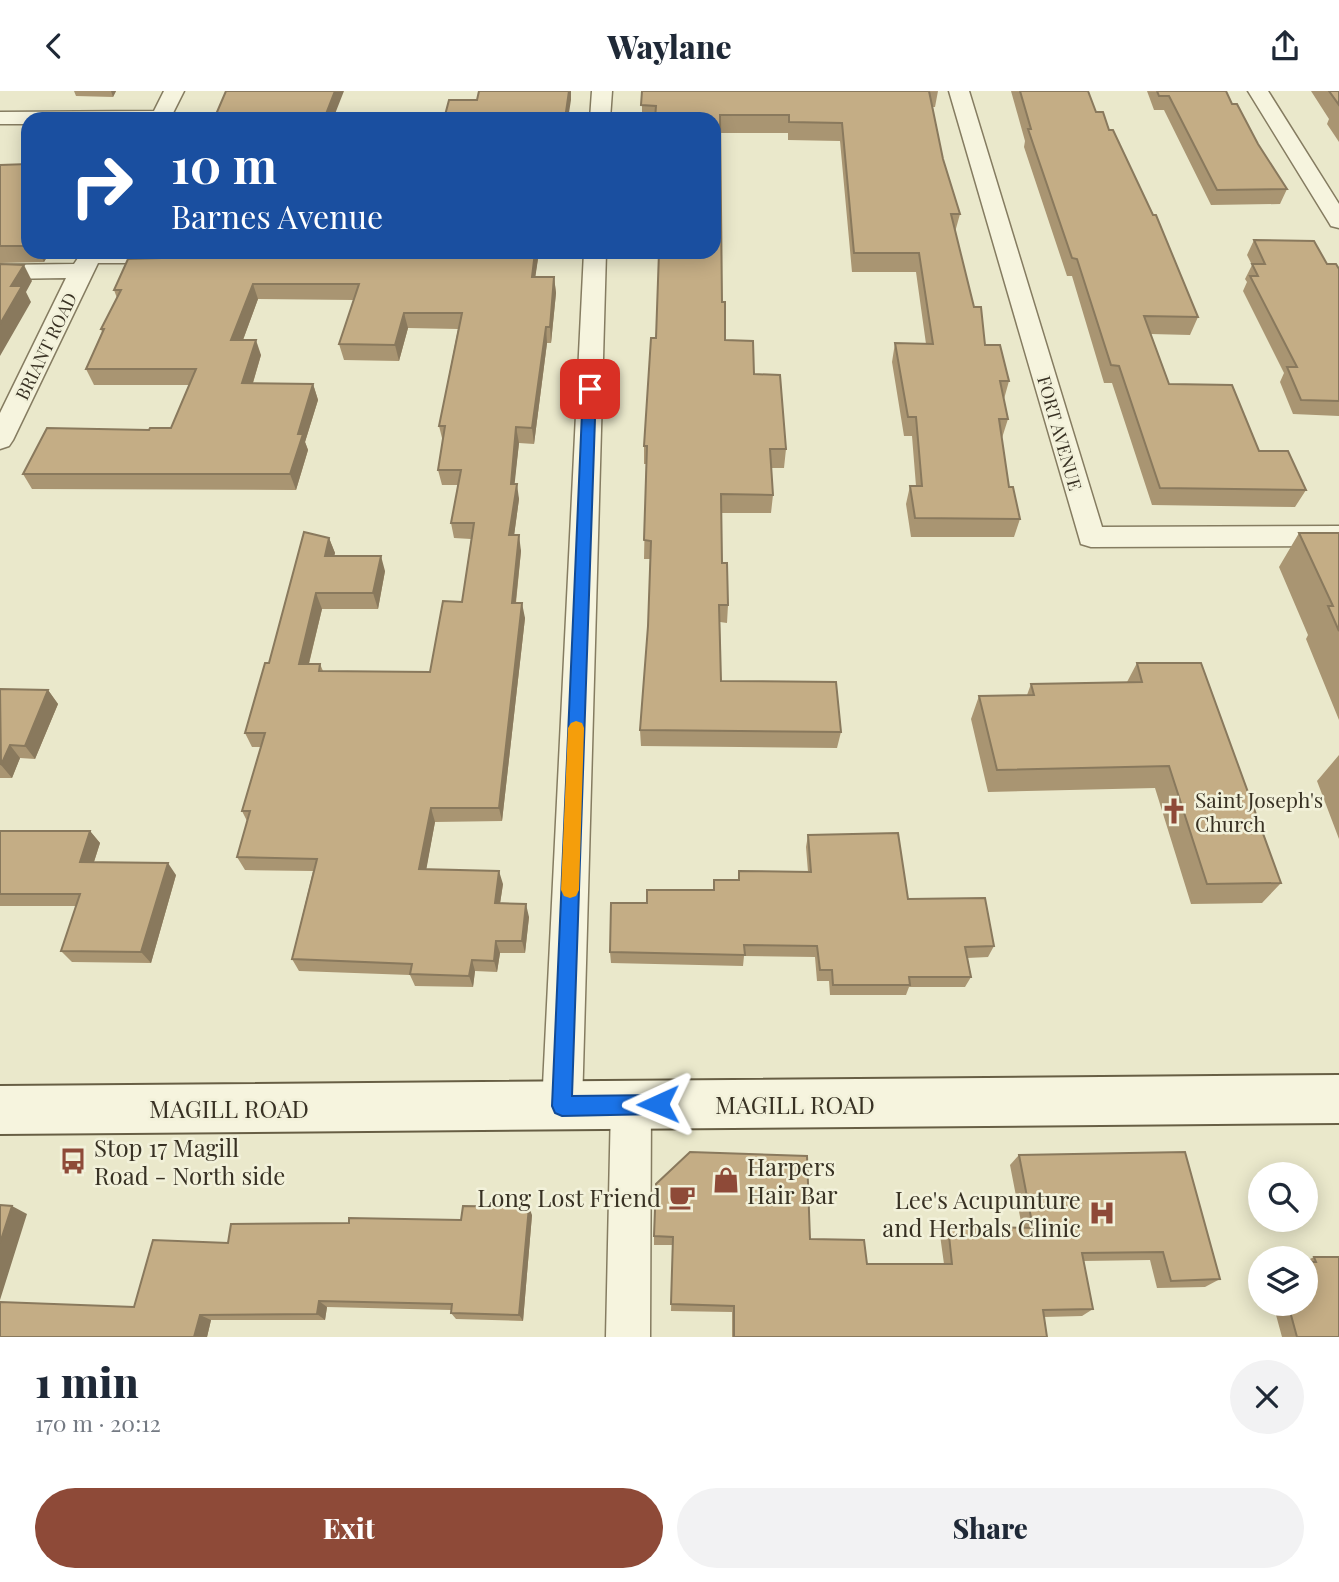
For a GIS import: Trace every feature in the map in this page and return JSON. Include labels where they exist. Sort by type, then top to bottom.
[{"type":"main road","name":"MAGILL ROAD","points":[[0,1110],[1339,1099]]},
{"type":"street","points":[[164,112],[174,91]]},
{"type":"street","points":[[600,112],[601,91]]},
{"type":"street","name":"FORT AVENUE","points":[[959,91],[1091,537],[1339,536]]},
{"type":"street","points":[[1258,91],[1339,221]]},
{"type":"street","points":[[0,118],[21,118]]},
{"type":"street","points":[[0,272],[89,260],[124,259]]},
{"type":"street","points":[[562,1106],[595,259]]},
{"type":"street","name":"BRIANT ROAD","points":[[0,440],[89,260]]},
{"type":"street","points":[[628,1337],[631,1105]]},
{"type":"building","points":[[226,91],[335,91],[327,112],[217,112]]},
{"type":"building","points":[[479,91],[569,91],[566,112],[446,112],[449,100],[477,100]]},
{"type":"building","points":[[642,91],[929,91],[943,159],[960,214],[951,214],[974,307],[981,307],[985,345],[1000,345],[1009,381],[1000,381],[1008,419],[999,419],[1009,487],[1013,487],[1020,519],[915,518],[910,486],[922,486],[916,417],[908,417],[895,343],[933,344],[919,253],[854,253],[842,123],[789,122],[789,115],[656,112],[656,106],[641,105]]},
{"type":"building","points":[[1020,91],[1088,91],[1096,112],[1103,112],[1109,130],[1113,130],[1153,215],[1156,215],[1198,317],[1144,316],[1169,384],[1232,385],[1259,451],[1288,451],[1306,490],[1160,488],[1119,366],[1111,365],[1077,259],[1072,258],[1028,129],[1031,129]]},
{"type":"building","points":[[1157,91],[1226,91],[1232,104],[1237,104],[1258,144],[1287,189],[1217,190],[1169,96],[1159,96]]},
{"type":"building","points":[[1329,91],[1339,91],[1339,105]]},
{"type":"building","points":[[21,164],[21,246],[0,246],[0,165]]},
{"type":"building","points":[[721,208],[725,340],[753,341],[754,374],[780,375],[786,449],[770,449],[773,495],[721,494],[722,563],[727,563],[728,605],[719,605],[721,681],[836,682],[841,732],[640,730],[651,541],[644,540],[647,446],[644,446],[651,338],[656,338],[659,259],[721,259]]},
{"type":"building","points":[[1254,240],[1314,241],[1327,264],[1336,264],[1339,269],[1339,401],[1301,400],[1287,367],[1297,367],[1250,276],[1258,276],[1252,264],[1265,264]]},
{"type":"building","points":[[128,259],[534,259],[532,277],[554,277],[550,327],[546,327],[532,428],[516,427],[511,484],[517,484],[509,535],[519,535],[512,603],[522,603],[499,808],[431,808],[419,869],[499,871],[495,903],[526,904],[522,941],[496,941],[494,961],[472,960],[469,976],[410,974],[412,964],[292,959],[317,859],[237,857],[250,811],[242,811],[265,733],[245,733],[265,663],[269,663],[304,532],[329,538],[325,556],[381,556],[373,593],[316,593],[299,664],[320,664],[319,671],[430,672],[443,601],[462,602],[474,523],[451,523],[461,470],[438,470],[445,426],[439,426],[462,313],[404,313],[395,345],[339,344],[359,284],[253,284],[231,340],[256,340],[242,383],[313,384],[298,434],[303,434],[290,474],[23,474],[47,428],[171,428],[196,369],[86,369],[104,329],[101,329],[121,290],[114,290]]},
{"type":"building","points":[[0,264],[24,265],[11,286],[22,286],[0,324]]},
{"type":"building","points":[[1299,533],[1339,533],[1339,631],[1328,606],[1333,606]]},
{"type":"building","points":[[1137,663],[1201,663],[1281,883],[1207,884],[1169,766],[997,770],[979,696],[1034,695],[1031,684],[1142,682]]},
{"type":"building","points":[[0,689],[48,690],[25,746],[10,745],[1,765]]},
{"type":"building","points":[[0,831],[90,831],[80,862],[168,863],[141,952],[61,951],[80,894],[0,894]]},
{"type":"building","points":[[898,833],[908,899],[985,898],[994,946],[965,947],[971,977],[909,977],[910,985],[833,985],[832,970],[820,970],[817,946],[744,945],[745,955],[610,952],[611,903],[647,903],[647,890],[714,890],[714,880],[739,880],[739,871],[811,872],[808,835]]},
{"type":"building","points":[[690,1152],[807,1156],[810,1239],[864,1240],[867,1264],[952,1264],[948,1226],[1033,1228],[1019,1155],[1185,1152],[1220,1279],[1171,1281],[1163,1252],[1082,1253],[1093,1309],[1043,1310],[1047,1337],[734,1337],[734,1306],[671,1304],[673,1237],[654,1236],[656,1184]]},
{"type":"building","points":[[0,1205],[12,1206],[0,1243]]},
{"type":"building","points":[[463,1206],[529,1207],[519,1315],[451,1313],[452,1304],[319,1301],[317,1314],[200,1315],[194,1337],[0,1337],[0,1302],[134,1307],[153,1240],[228,1243],[231,1224],[349,1223],[349,1218],[461,1220]]},
{"type":"building","points":[[1318,1257],[1339,1257],[1339,1337],[1297,1337],[1291,1316],[1318,1316]]},
{"type":"slow traffic","points":[[570,890],[576,728]]},
{"type":"place","name":"Saint Joseph's Church","points":[[1174,811]]},
{"type":"place","name":"Stop 17 Magill Road - North side","points":[[73,1161]]},
{"type":"place","name":"Harpers Hair Bar","points":[[726,1180]]},
{"type":"place","name":"Long Lost Friend","points":[[682,1197]]},
{"type":"place","name":"Lee's Acupunture and Herbals Clinic","points":[[1102,1213]]},
{"type":"route","points":[[590,389],[562,1106],[658,1104]]}]
